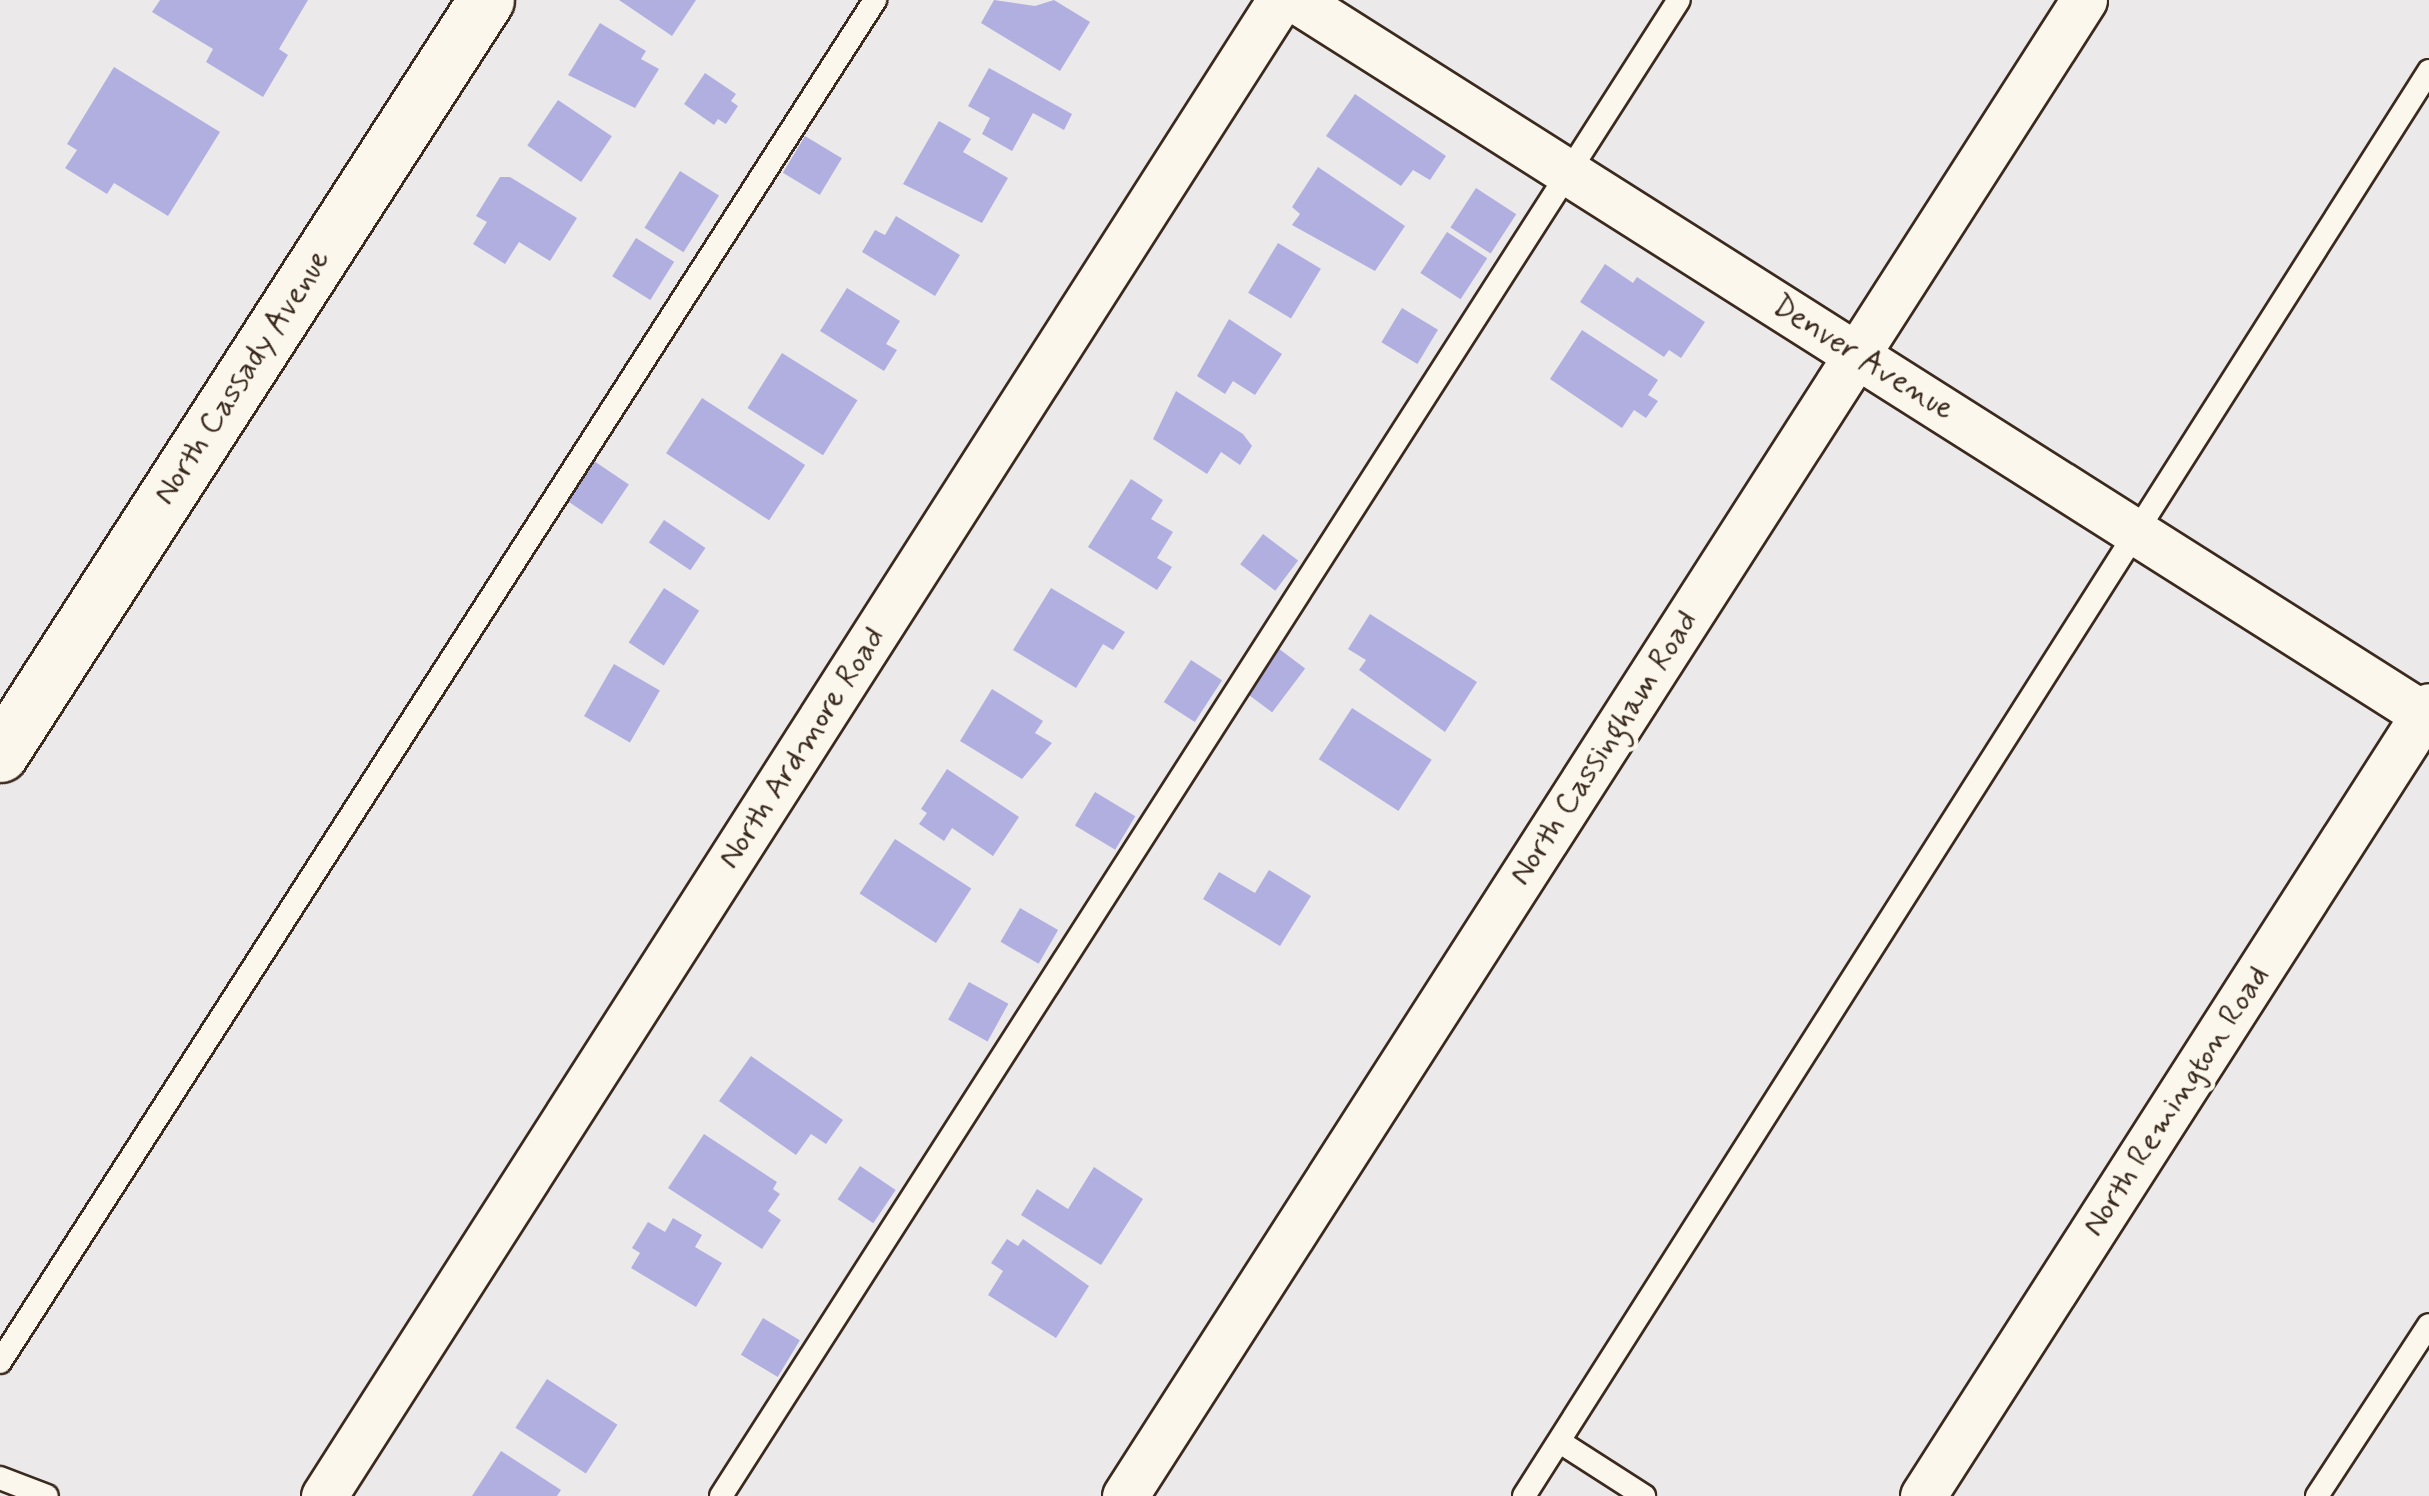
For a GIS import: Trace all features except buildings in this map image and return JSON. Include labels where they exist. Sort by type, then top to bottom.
[{"type":"street","name":"North Cassady Avenue","points":[[0,754],[486,0]]},
{"type":"street","name":"North Ardmore Road","points":[[324,1496],[1280,0]]},
{"type":"street","name":"Denver Avenue","points":[[1296,0],[2427,713]]},
{"type":"street","name":"North Cassingham Road","points":[[1125,1496],[2084,0]]},
{"type":"street","name":"North Remington Road","points":[[1923,1496],[2427,713]]},
{"type":"lane","points":[[0,1362],[876,0]]},
{"type":"lane","points":[[720,1496],[1679,0]]},
{"type":"lane","points":[[1524,1496],[1976,792],[2133,530],[2429,71]]},
{"type":"lane","points":[[2317,1496],[2429,1325]]},
{"type":"lane","points":[[1560,1442],[1644,1496]]},
{"type":"lane","points":[[0,1478],[47,1496]]}]
